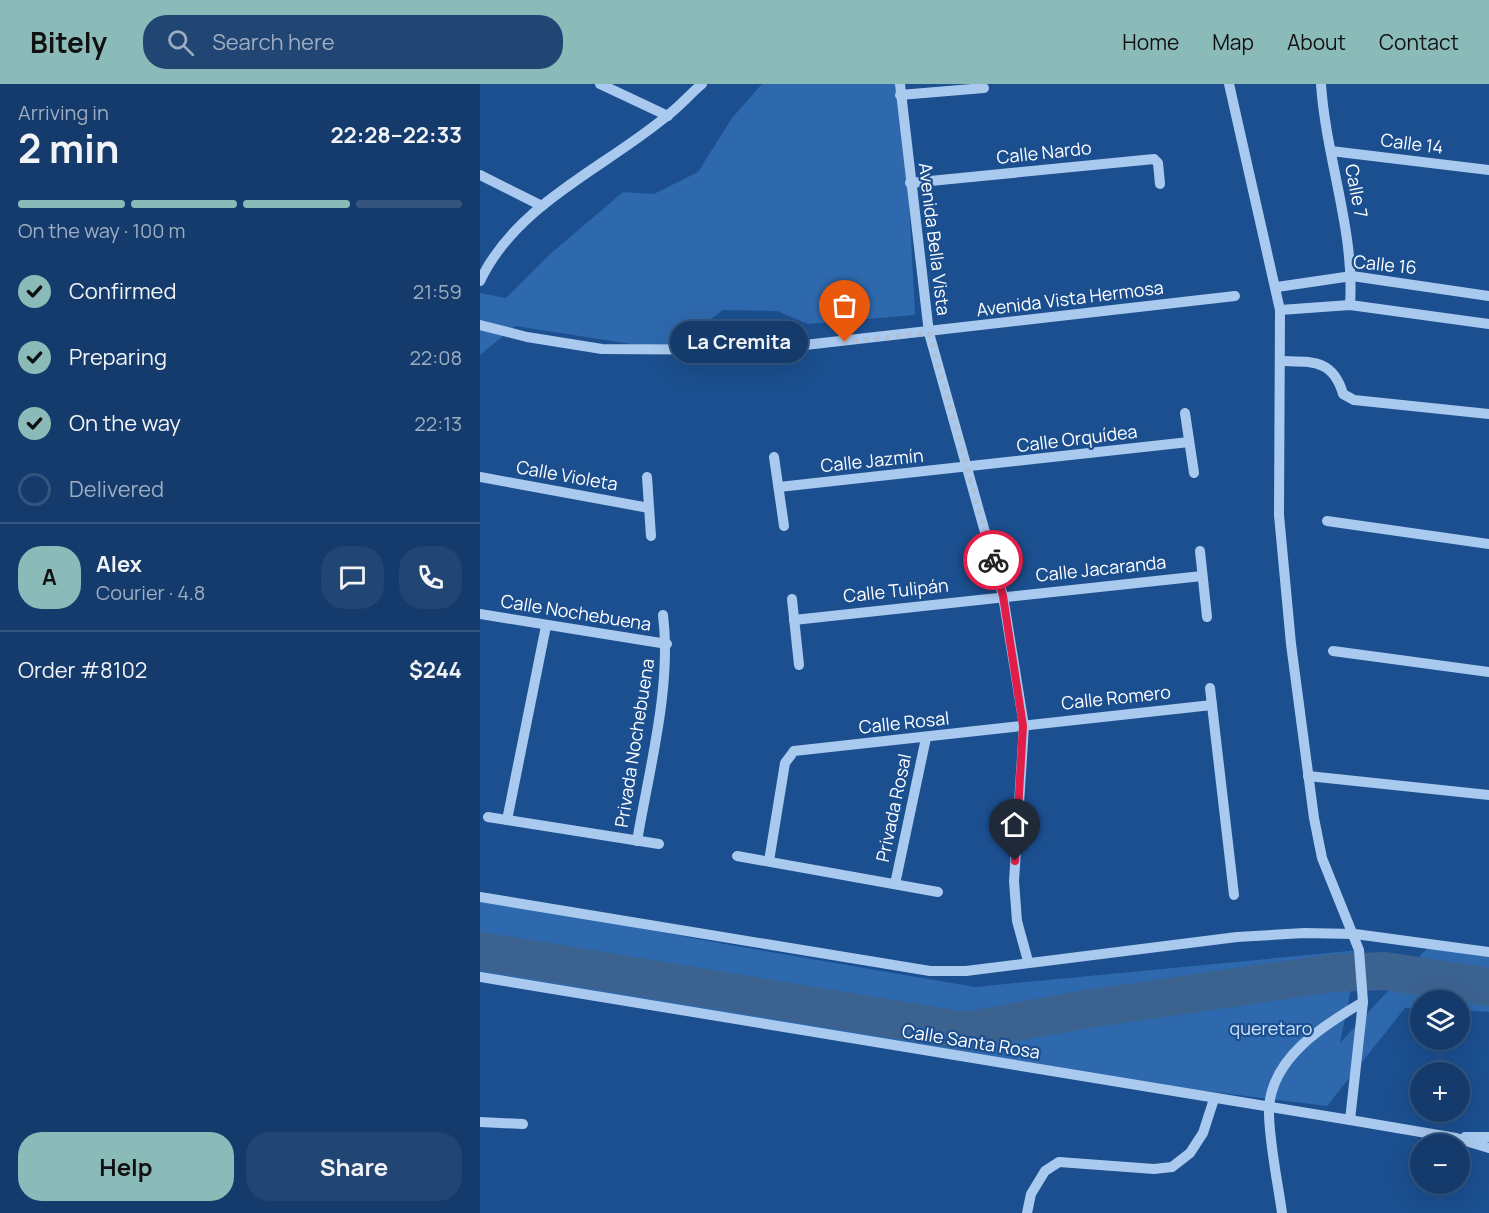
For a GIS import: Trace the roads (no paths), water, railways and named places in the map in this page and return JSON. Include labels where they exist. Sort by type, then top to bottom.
[{"type":"street","points":[[600,84],[668,116]]},
{"type":"street","points":[[480,281],[487,266],[509,237],[542,206],[668,116],[702,84]]},
{"type":"street","points":[[1228,84],[1277,287],[1280,310],[1282,361],[1278,437],[1279,515],[1291,644],[1308,776],[1322,858],[1333,890],[1355,934],[1359,950],[1363,1002],[1350,1120]]},
{"type":"street","name":"Calle 7","points":[[1321,84],[1349,245],[1352,276],[1350,305]]},
{"type":"street","points":[[900,90],[984,88]]},
{"type":"street","name":"Avenida Bella Vista","points":[[900,90],[929,333],[1003,596],[1023,726],[1014,881],[1017,921],[1029,961]]},
{"type":"street","name":"Calle 14","points":[[1331,151],[1489,170]]},
{"type":"street","name":"Calle Nardo","points":[[910,183],[1154,159],[1158,163],[1160,184]]},
{"type":"street","points":[[480,176],[542,206]]},
{"type":"street","name":"Calle 16","points":[[1277,287],[1352,276],[1489,296]]},
{"type":"street","name":"Avenida Vista Hermosa","points":[[480,325],[527,337],[602,350],[761,350],[929,333],[1235,296]]},
{"type":"street","points":[[1280,310],[1350,305],[1489,324]]},
{"type":"street","points":[[1282,361],[1317,363],[1328,368],[1340,383],[1343,394],[1354,400],[1489,414]]},
{"type":"street","points":[[1185,413],[1194,473]]},
{"type":"street","name":"Calle Orquídea","points":[[968,468],[1189,442]]},
{"type":"street","points":[[774,457],[784,526]]},
{"type":"street","name":"Calle Jazmín","points":[[779,487],[968,468]]},
{"type":"street","name":"Calle Violeta","points":[[480,477],[649,508]]},
{"type":"street","points":[[647,477],[651,536]]},
{"type":"street","points":[[1327,521],[1489,544]]},
{"type":"street","points":[[1200,551],[1207,617]]},
{"type":"street","name":"Calle Jacaranda","points":[[1003,596],[1202,576]]},
{"type":"street","name":"Calle Tulipán","points":[[794,620],[1003,596]]},
{"type":"street","points":[[792,599],[799,665]]},
{"type":"street","name":"Calle Nochebuena","points":[[480,614],[666,644]]},
{"type":"street","name":"Privada Nochebuena","points":[[637,841],[664,676],[666,644],[663,615]]},
{"type":"street","points":[[507,820],[546,626]]},
{"type":"street","points":[[1333,651],[1489,672]]},
{"type":"street","points":[[1210,688],[1233,895]]},
{"type":"street","name":"Calle Romero","points":[[1023,726],[1212,705]]},
{"type":"street","name":"Calle Rosal","points":[[769,861],[785,763],[789,754],[800,750],[1023,726]]},
{"type":"street","name":"Privada Rosal","points":[[895,884],[926,738]]},
{"type":"street","points":[[1308,776],[1489,795]]},
{"type":"street","points":[[488,817],[659,844]]},
{"type":"street","name":"Privada Rosal","points":[[737,856],[938,892]]},
{"type":"street","points":[[480,897],[930,971],[966,971],[1029,961],[1237,937],[1304,933],[1355,934],[1489,952]]},
{"type":"street","name":"Calle Santa Rosa","points":[[480,977],[1432,1134]]},
{"type":"street","points":[[1282,1213],[1269,1108],[1274,1085],[1293,1053],[1339,1016],[1363,1002]]},
{"type":"street","points":[[1027,1213],[1031,1194],[1045,1171],[1059,1162],[1162,1169],[1178,1163],[1190,1153],[1203,1133],[1214,1099]]},
{"type":"street","points":[[480,1122],[523,1124]]},
{"type":"street","name":"Calle Santa Rosa","points":[[1470,1138],[1489,1137]]},
{"type":"street","name":"Calle Santa Rosa","points":[[1470,1142],[1489,1148]]},
{"type":"waterway","points":[[480,951],[965,1031],[1087,1009],[1334,973],[1385,971],[1489,987]]},
{"type":"place","name":"La Cremita","points":[[845,342]]},
{"type":"park label","name":"queretaro","points":[[1271,1029]]}]
